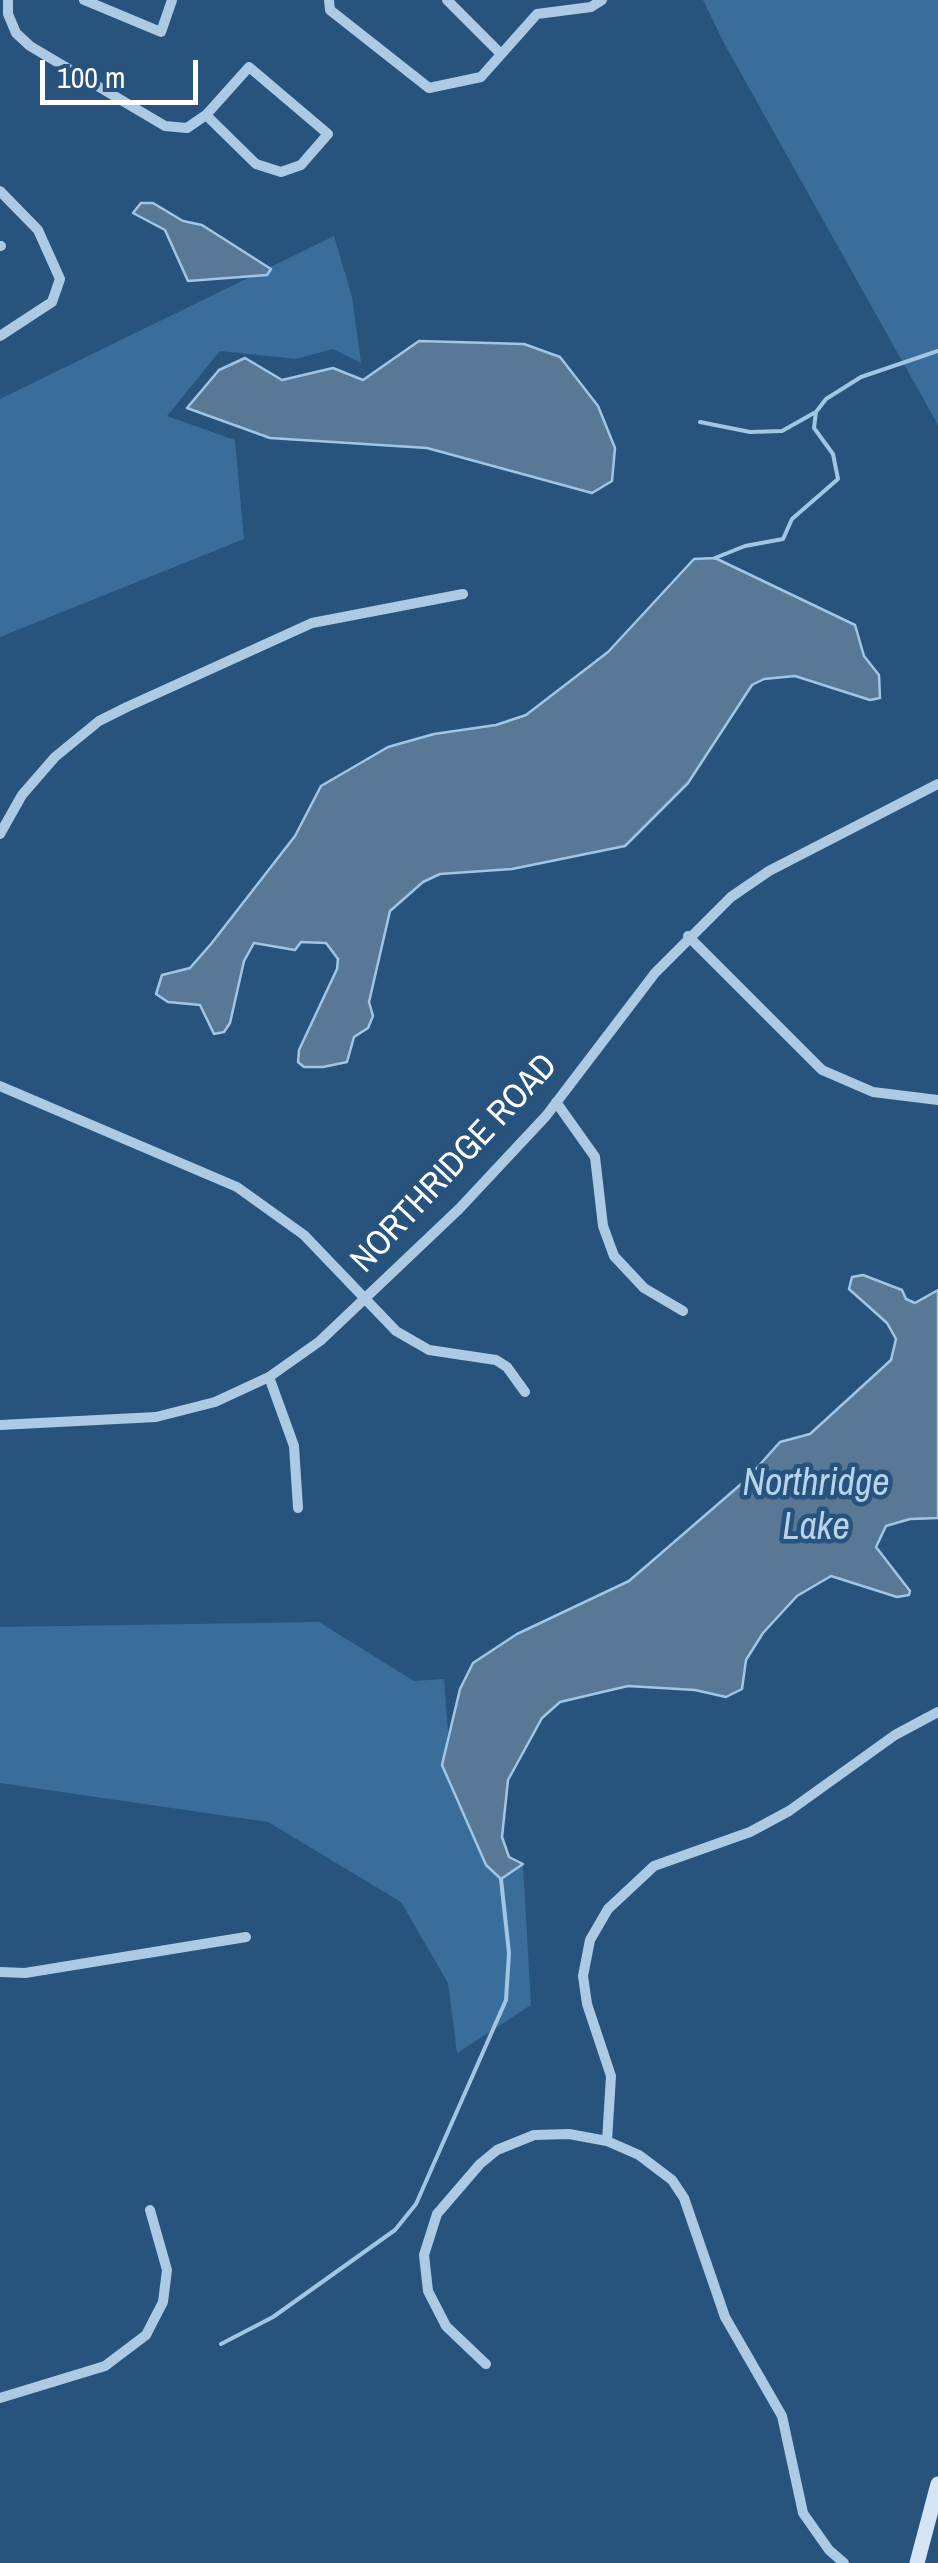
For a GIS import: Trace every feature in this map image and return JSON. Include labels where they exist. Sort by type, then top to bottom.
[{"type":"street","points":[[8,0],[8,14],[16,33],[68,72],[164,126],[187,128],[206,115],[250,67],[328,134],[301,165],[281,172],[256,164],[206,115]]},
{"type":"street","points":[[84,0],[161,32],[172,0]]},
{"type":"street","points":[[330,0],[330,10],[430,88],[481,77],[537,14],[590,7],[602,0]]},
{"type":"street","points":[[447,0],[501,54]]},
{"type":"street","points":[[0,191],[38,230],[60,279],[52,302],[0,336]]},
{"type":"street","points":[[0,834],[22,795],[55,757],[126,706],[312,623],[364,610],[464,594]]},
{"type":"street","name":"NORTHRIDGE ROAD","points":[[0,1425],[156,1417],[215,1402],[269,1378],[320,1342],[459,1209],[556,1102],[688,936],[769,871],[938,784]]},
{"type":"street","points":[[688,936],[822,1070],[873,1092],[938,1100]]},
{"type":"street","points":[[0,1086],[237,1186],[304,1236],[415,1344],[442,1353],[496,1360],[507,1366],[525,1392]]},
{"type":"street","points":[[556,1102],[595,1157],[602,1184],[602,1226],[614,1256],[644,1288],[683,1311]]},
{"type":"street","points":[[269,1378],[294,1446],[298,1508]]},
{"type":"street","points":[[607,2142],[611,2076],[587,2004],[583,1976],[590,1940],[608,1910],[654,1866],[750,1832],[789,1812],[895,1735],[938,1712]]},
{"type":"street","points":[[0,1972],[25,1973],[246,1937]]},
{"type":"street","points":[[486,2364],[446,2326],[428,2291],[424,2255],[437,2214],[480,2164],[514,2141],[553,2133],[607,2142],[655,2164],[684,2198],[725,2317],[782,2416],[803,2513],[829,2550],[844,2563]]},
{"type":"street","points":[[0,2398],[105,2366],[146,2335],[163,2302],[167,2270],[150,2210]]},
{"type":"street","points":[[918,2563],[938,2484]]},
{"type":"shaded area","points":[[703,0],[938,0],[938,425],[725,45]]},
{"type":"shaded area","points":[[334,236],[352,297],[361,363],[333,349],[296,359],[220,351],[167,416],[235,440],[244,539],[0,637],[0,399]]},
{"type":"shaded area","points":[[319,1622],[414,1681],[444,1679],[448,1732],[442,1765],[457,1803],[476,1834],[486,1865],[501,1879],[523,1864],[531,2005],[457,2053],[448,1983],[401,1902],[268,1822],[0,1783],[0,1627]]},
{"type":"water","points":[[141,203],[153,203],[183,221],[202,225],[271,269],[267,275],[188,281],[165,230],[133,213]]},
{"type":"water","points":[[419,341],[524,344],[560,357],[598,406],[615,448],[612,481],[592,493],[427,448],[270,438],[187,408],[219,370],[245,358],[282,380],[333,368],[363,380]]},
{"type":"water","points":[[715,558],[855,625],[864,656],[879,675],[880,698],[870,700],[795,676],[764,679],[752,685],[688,783],[625,846],[512,869],[440,874],[423,882],[390,911],[369,1002],[373,1016],[368,1028],[354,1037],[347,1062],[304,1067],[298,1062],[299,1050],[337,969],[338,959],[326,943],[301,942],[295,950],[254,943],[244,961],[230,1023],[224,1032],[214,1034],[200,1005],[168,1002],[156,994],[162,975],[190,968],[211,944],[295,836],[321,786],[388,747],[526,715],[608,652],[694,559]]},
{"type":"water","name":"Northridge Lake","points":[[863,1275],[902,1290],[906,1299],[915,1303],[938,1290],[938,1518],[910,1519],[886,1526],[876,1547],[910,1591],[909,1595],[897,1597],[831,1576],[797,1596],[763,1633],[746,1660],[742,1689],[726,1697],[695,1690],[628,1686],[560,1702],[542,1718],[508,1780],[502,1837],[509,1857],[523,1864],[501,1879],[486,1865],[442,1765],[460,1689],[473,1663],[517,1634],[629,1581],[747,1479],[780,1442],[810,1434],[891,1360],[896,1339],[887,1323],[849,1289],[852,1277]]},
{"type":"waterway","points":[[715,558],[745,546],[783,539],[792,519],[838,479],[833,454],[814,428],[816,412],[826,399],[861,377],[938,351]]},
{"type":"waterway","points":[[700,422],[750,432],[782,431],[814,413]]},
{"type":"waterway","points":[[221,2344],[273,2317],[395,2230],[416,2204],[506,2000],[509,1953],[501,1879]]}]
